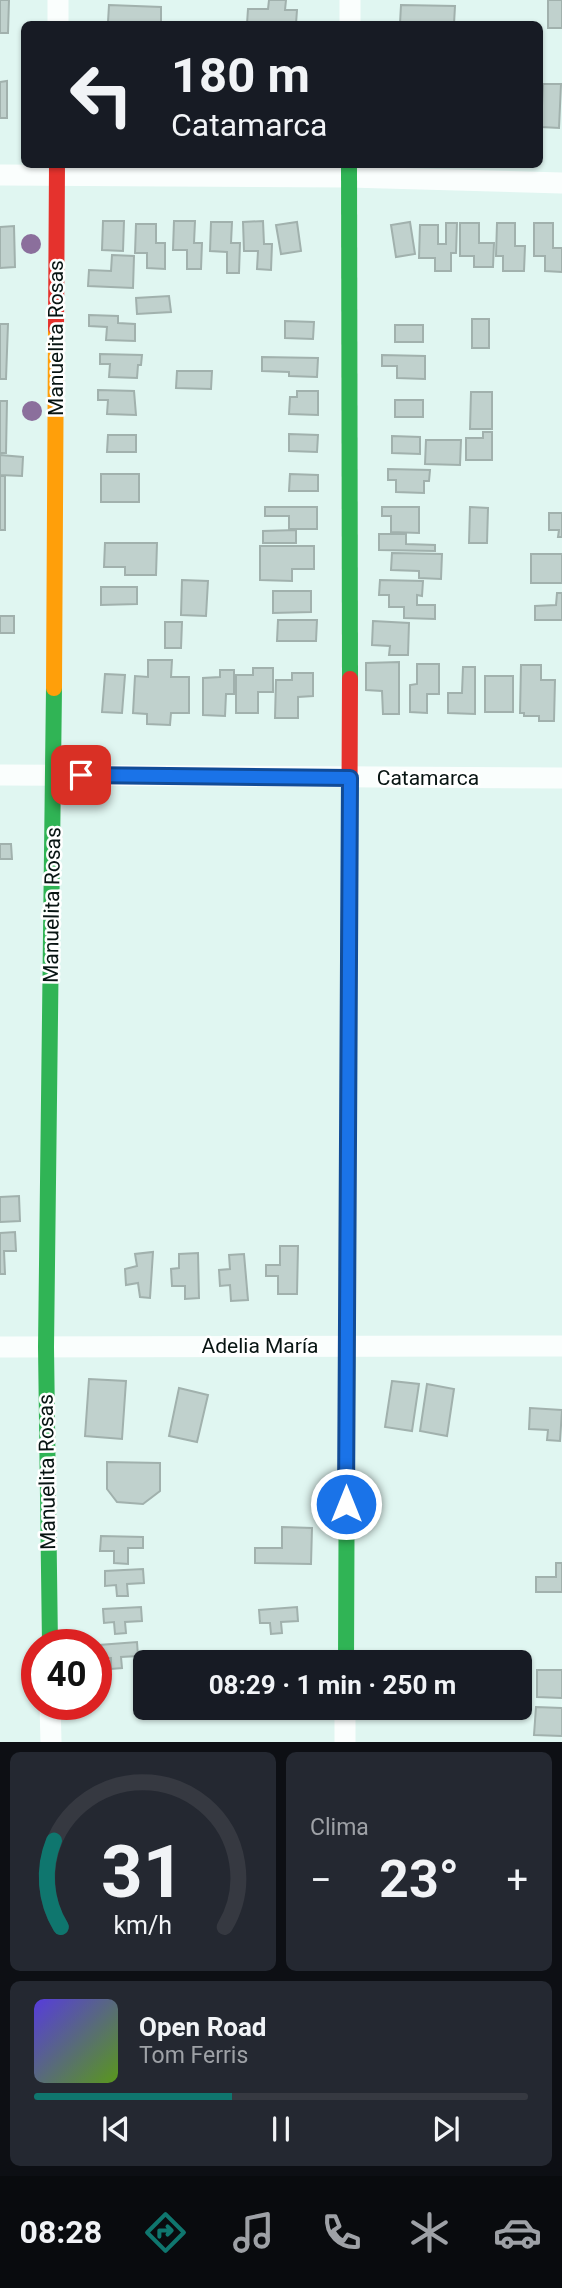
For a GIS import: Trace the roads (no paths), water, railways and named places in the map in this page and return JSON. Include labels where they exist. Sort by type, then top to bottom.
[{"type":"street","points":[[58,0],[58,21]]},
{"type":"street","points":[[350,0],[350,21]]},
{"type":"street","points":[[0,175],[57,170],[349,171],[562,183]]},
{"type":"street","name":"Manuelita Rosas","points":[[50,1629],[46,1347],[54,775],[57,170]]},
{"type":"street","points":[[346,1650],[350,778],[349,171]]},
{"type":"street","name":"Catamarca","points":[[0,775],[562,778]]},
{"type":"street","name":"Adelia María","points":[[0,1347],[562,1346]]},
{"type":"street","points":[[50,1720],[51,1742]]},
{"type":"street","points":[[345,1720],[345,1742]]}]
